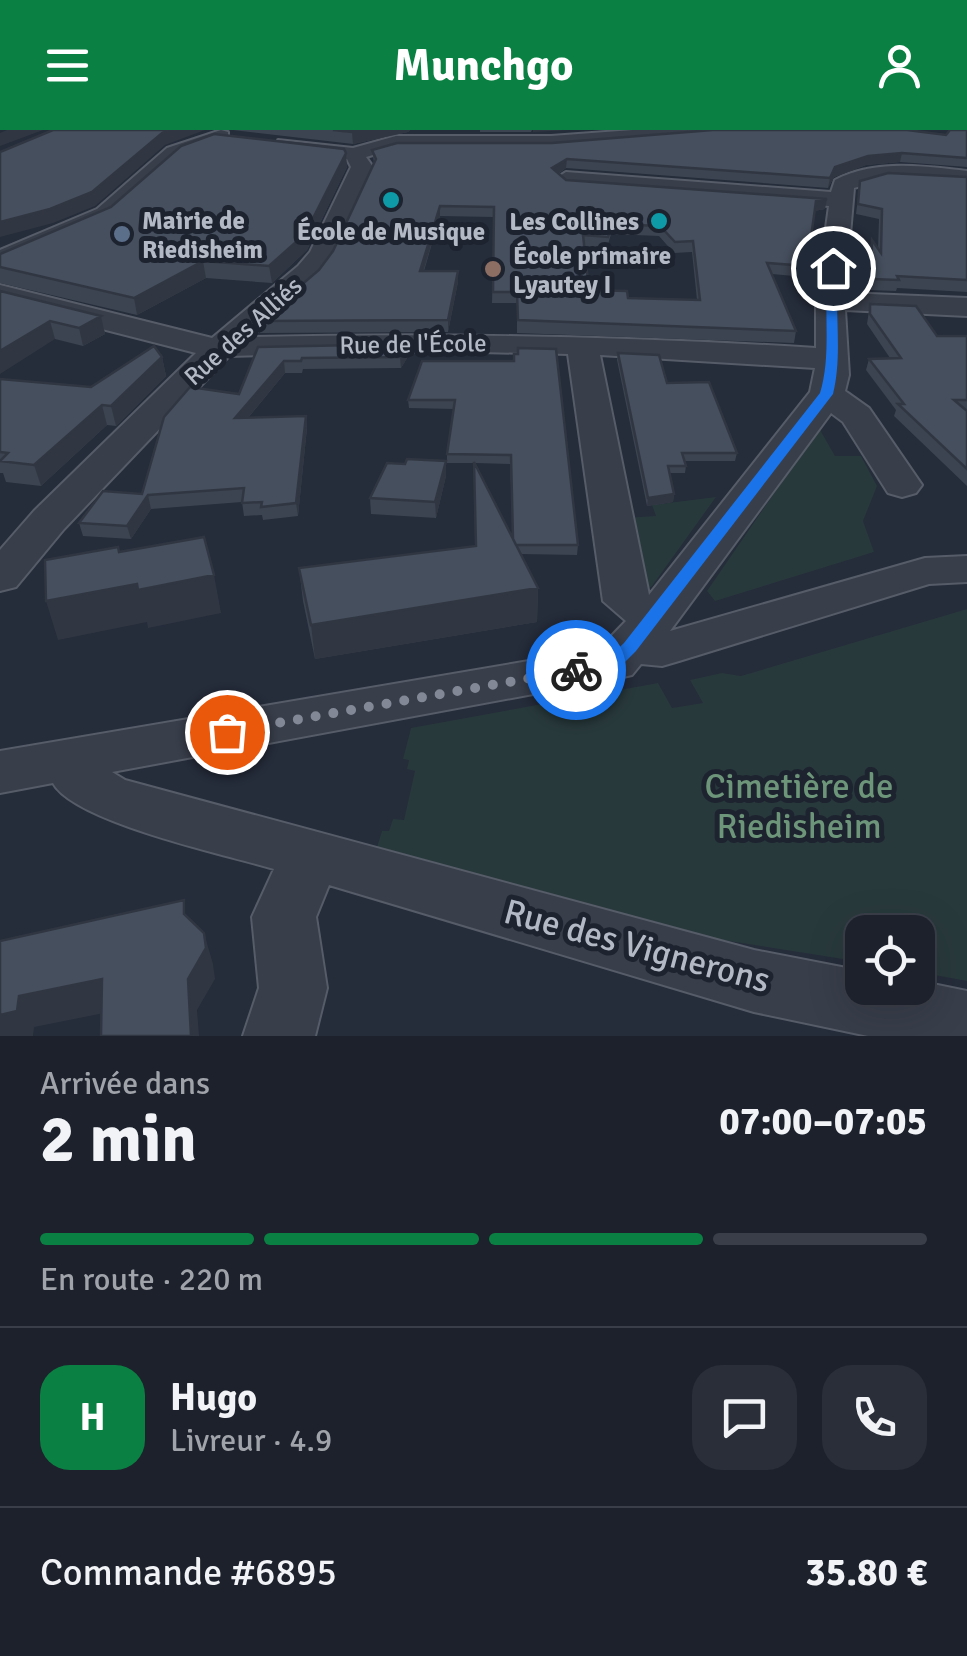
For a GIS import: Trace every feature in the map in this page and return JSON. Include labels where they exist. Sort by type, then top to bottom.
[{"type":"street","points":[[0,260],[105,214],[174,152],[215,133],[356,157],[396,142],[710,130]]},
{"type":"street","name":"Rue des Alliés","points":[[0,578],[49,520],[219,348],[280,300],[318,260],[362,167],[356,157]]},
{"type":"street","points":[[0,772],[614,663],[642,633],[829,377],[830,301],[844,185],[862,176],[892,174],[967,177]]},
{"type":"street","points":[[566,179],[840,200]]},
{"type":"street","name":"Rue de l'École","points":[[0,294],[219,348],[438,342],[582,346],[829,377]]},
{"type":"street","points":[[830,301],[967,307]]},
{"type":"street","points":[[582,346],[626,601],[642,633],[662,650],[925,571],[967,570]]},
{"type":"street","points":[[829,377],[902,486]]},
{"type":"street","name":"Rue des Vignerons","points":[[71,760],[79,779],[108,797],[754,981],[967,1024]]},
{"type":"street","points":[[278,1036],[293,988],[284,917],[311,855]]},
{"type":"green space","points":[[819,428],[835,456],[861,456],[877,486],[863,521],[874,552],[715,601],[707,591]]},
{"type":"green space","points":[[716,497],[646,590],[624,518],[656,516],[652,505]]},
{"type":"green space","name":"Cimetière de Riedisheim","points":[[967,609],[967,981],[935,975],[935,915],[845,915],[845,959],[690,935],[377,847],[382,831],[389,831],[393,819],[404,820],[415,771],[407,769],[409,760],[403,759],[411,728],[658,683],[672,708],[703,703],[690,680],[722,673],[741,676]]},
{"type":"building","points":[[53,130],[171,130],[162,133],[92,192],[50,209],[0,222],[0,152]]},
{"type":"building","points":[[713,130],[907,130],[946,135],[950,130],[967,130],[967,158],[902,153],[868,156],[835,167],[830,178],[567,159],[552,168],[566,180],[827,199],[816,201],[807,266],[767,263],[796,331],[518,320],[517,292],[493,292],[494,207],[440,206],[420,271],[458,271],[448,320],[259,321],[319,270],[333,251],[376,159],[372,150],[397,143],[552,143]],"holes":[[[612,224],[660,226],[675,242],[693,241],[700,300],[628,298],[627,291],[589,290],[583,235],[608,237]]]},
{"type":"building","points":[[214,134],[344,149],[346,153],[305,234],[269,266],[203,261],[134,298],[0,267],[0,254],[111,207],[181,146]]},
{"type":"building","points":[[888,173],[967,177],[967,280],[897,276],[899,280],[871,279],[872,240],[881,253],[882,209],[858,204],[860,181]]},
{"type":"building","points":[[0,291],[101,316],[79,328],[50,321],[0,351]]},
{"type":"building","points":[[870,304],[916,306],[937,336],[967,336],[967,400],[954,400],[967,411],[967,469],[898,404],[904,404],[869,359],[901,358],[870,314]]},
{"type":"building","points":[[408,344],[400,357],[284,361],[235,418],[306,416],[296,503],[261,507],[262,502],[242,503],[244,488],[148,495],[127,526],[79,523],[103,491],[142,494],[164,417],[190,387],[239,394],[258,347]]},
{"type":"building","points":[[154,346],[162,357],[111,406],[102,405],[34,465],[0,461],[8,453],[0,452],[0,379],[91,387]]},
{"type":"building","points":[[518,348],[556,349],[578,545],[516,545],[511,455],[447,454],[455,400],[408,400],[422,361],[514,361]]},
{"type":"building","points":[[618,353],[659,355],[667,383],[709,382],[737,453],[682,453],[686,466],[668,466],[674,494],[648,498]]},
{"type":"building","points":[[407,459],[446,461],[435,502],[370,498],[387,463],[405,464]]},
{"type":"building","points":[[474,462],[538,588],[311,625],[299,568],[476,546]]},
{"type":"building","points":[[204,537],[214,575],[138,590],[137,584],[46,601],[45,560]]},
{"type":"building","points":[[184,900],[184,914],[204,933],[206,948],[188,979],[191,1036],[101,1036],[102,979],[19,996],[17,1011],[0,1015],[0,941]]},
{"type":"way so far","points":[[227,732],[576,670]]},
{"type":"place","name":"École de Musique","points":[[391,200]]},
{"type":"place","name":"Les Collines","points":[[659,221]]},
{"type":"place","name":"Mairie de Riedisheim","points":[[122,234]]},
{"type":"place","name":"École primaire Lyautey I","points":[[493,269]]},
{"type":"route","points":[[576,670],[614,663],[630,647],[826,394],[832,376],[833,268]]}]
